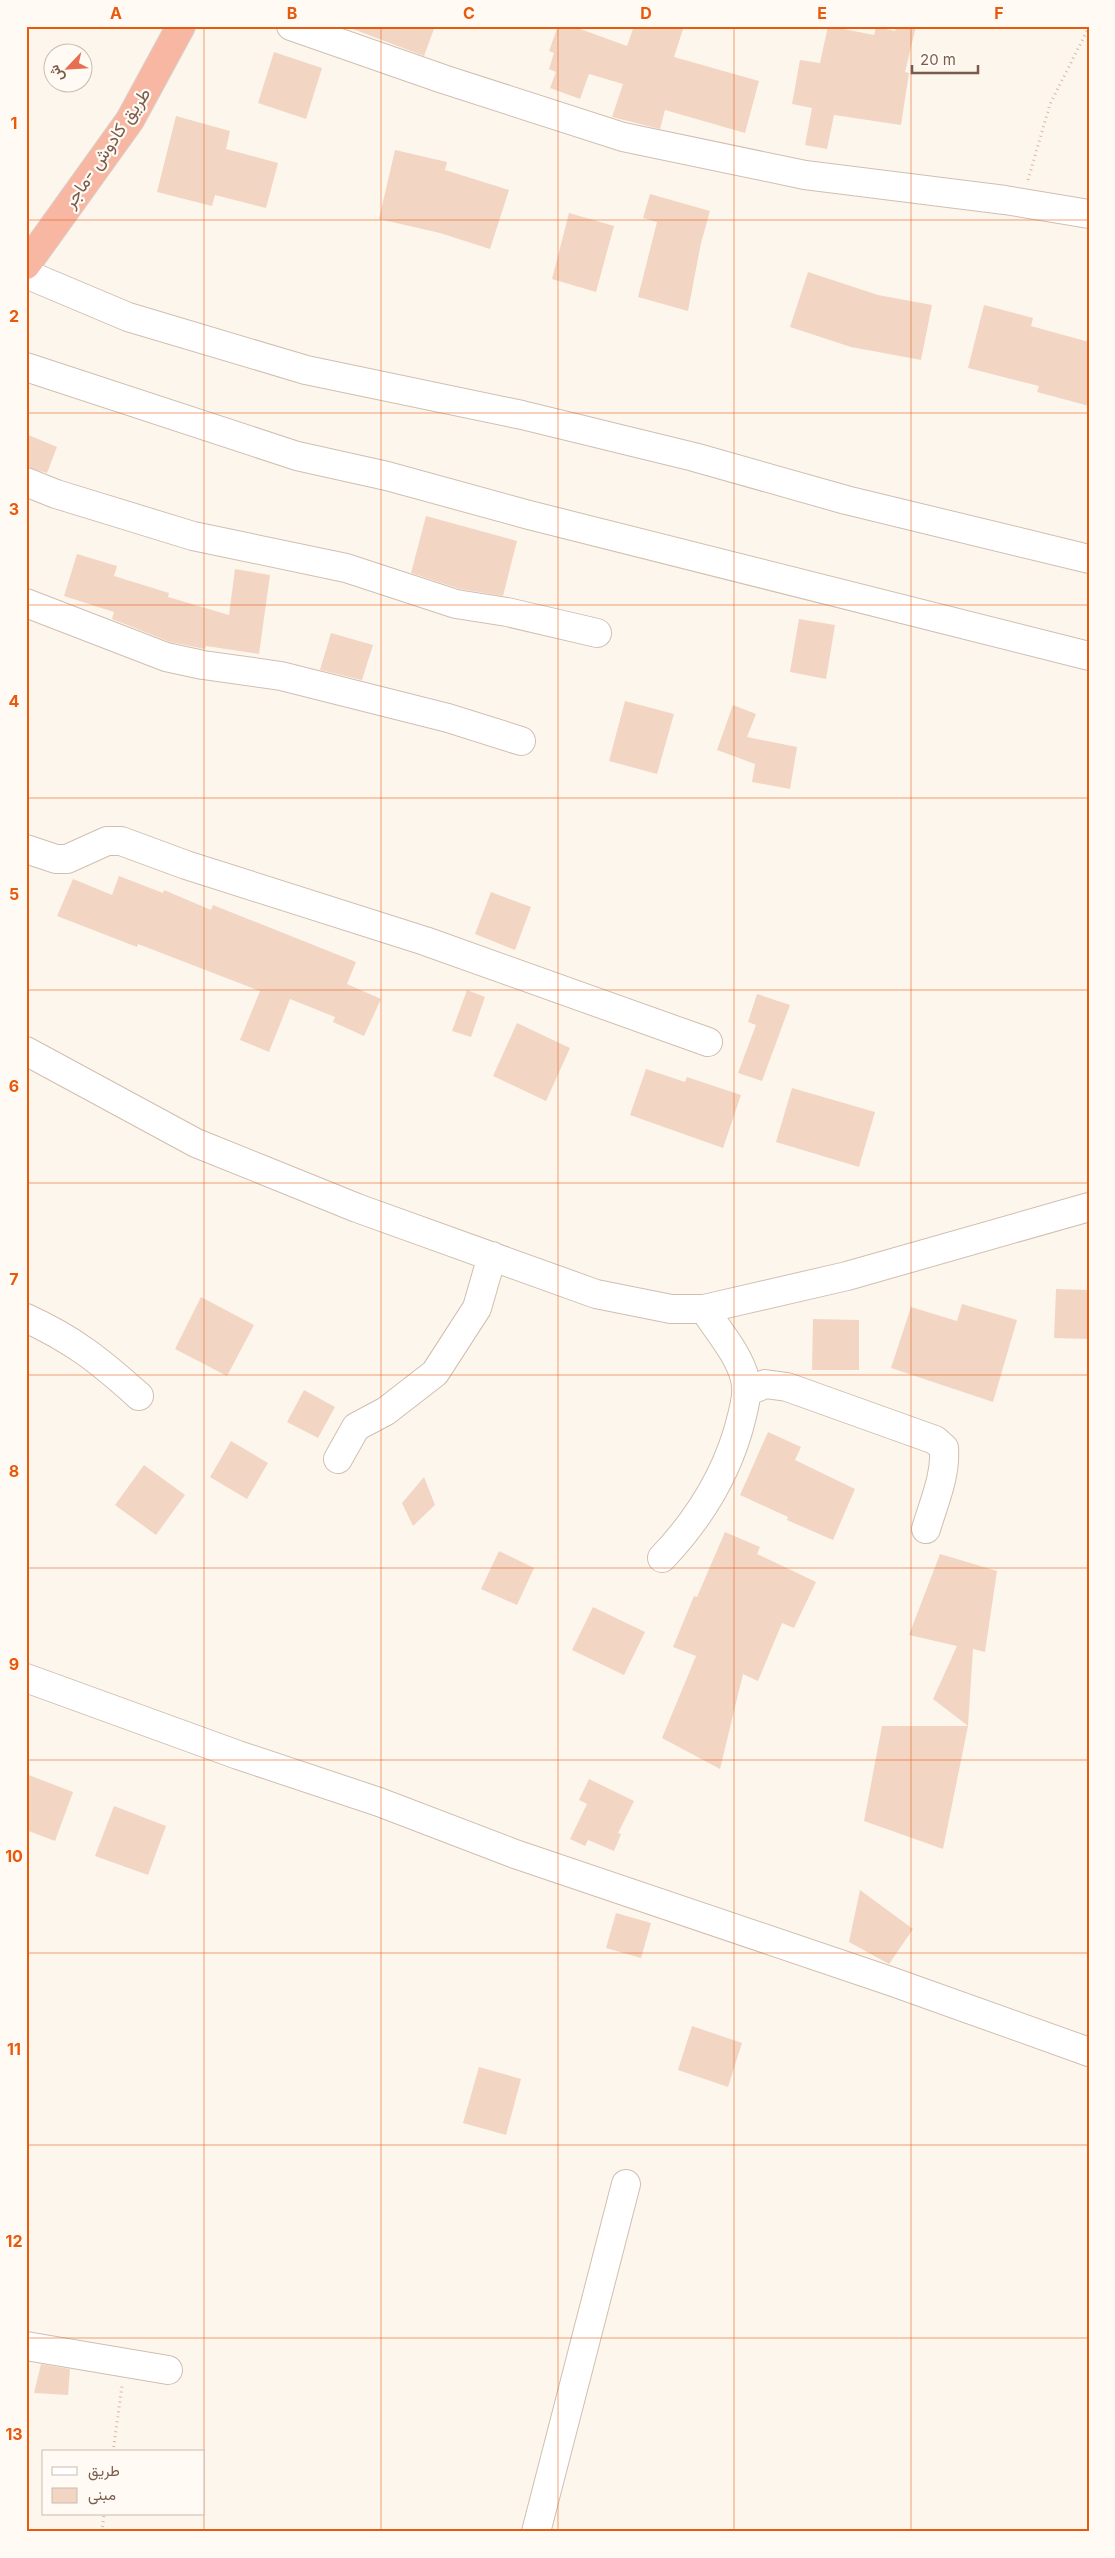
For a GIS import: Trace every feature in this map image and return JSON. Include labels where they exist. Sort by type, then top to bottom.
[{"type":"highway","name":"طريق كادوش -ماجر","points":[[26,266],[130,120],[181,26]]},
{"type":"street","points":[[292,26],[442,79],[623,137],[805,175],[1022,203],[1089,214]]},
{"type":"street","points":[[26,274],[128,317],[306,370],[522,414],[694,457],[846,500],[1089,559]]},
{"type":"street","points":[[26,367],[297,456],[387,476],[539,517],[1089,656]]},
{"type":"street","points":[[26,482],[56,494],[193,536],[346,568],[456,604],[506,612],[597,633]]},
{"type":"street","points":[[26,603],[166,657],[203,665],[281,676],[448,718],[521,741]]},
{"type":"street","points":[[26,849],[56,859],[68,859],[107,841],[121,841],[186,864],[425,941],[708,1042]]},
{"type":"street","points":[[26,1051],[196,1143],[357,1208],[596,1294],[671,1309],[704,1310],[847,1276],[1089,1207]]},
{"type":"street","points":[[338,1459],[356,1427],[386,1411],[435,1373],[477,1308],[492,1256]]},
{"type":"street","points":[[662,1558],[686,1533],[710,1497],[728,1463],[738,1434],[747,1392],[744,1377],[735,1357],[704,1310]]},
{"type":"street","points":[[26,1318],[55,1331],[91,1353],[139,1396]]},
{"type":"street","points":[[747,1392],[765,1384],[777,1384],[935,1440],[944,1448],[945,1461],[939,1489],[926,1529]]},
{"type":"street","points":[[26,1678],[238,1755],[380,1802],[524,1857],[893,1982],[1089,2052]]},
{"type":"street","points":[[536,2532],[626,2184]]},
{"type":"street","points":[[26,2346],[168,2370]]},
{"type":"path","points":[[1022,203],[1050,104],[1089,27]]},
{"type":"path","points":[[113,2450],[126,2363]]},
{"type":"path","points":[[102,2532],[104,2516]]},
{"type":"building","points":[[345,26],[435,26],[424,56]]},
{"type":"building","points":[[558,26],[572,26],[627,46],[634,26],[684,26],[674,57],[759,81],[745,133],[665,110],[660,129],[612,117],[623,84],[589,74],[580,99],[550,88],[556,72],[549,69],[554,53],[549,51]]},
{"type":"building","points":[[828,26],[874,35],[876,27],[895,31],[897,26],[916,26],[905,72],[909,73],[901,125],[834,115],[827,149],[805,145],[812,108],[792,104],[800,60],[820,63]]},
{"type":"building","points":[[274,52],[322,68],[306,119],[258,103]]},
{"type":"building","points":[[176,116],[230,131],[226,149],[278,163],[266,208],[215,195],[212,206],[157,192]]},
{"type":"building","points":[[395,150],[447,162],[445,170],[509,190],[490,249],[440,233],[379,219]]},
{"type":"building","points":[[650,194],[710,211],[701,243],[688,311],[638,297],[657,222],[643,218]]},
{"type":"building","points":[[569,213],[614,226],[596,292],[552,279]]},
{"type":"building","points":[[808,272],[878,295],[932,305],[921,360],[851,347],[790,327]]},
{"type":"building","points":[[984,305],[1033,318],[1031,326],[1089,342],[1089,406],[1037,392],[1039,386],[968,368]]},
{"type":"building","points":[[26,434],[57,447],[47,473],[26,467]]},
{"type":"building","points":[[426,516],[517,541],[503,596],[460,589],[411,573]]},
{"type":"building","points":[[77,554],[117,566],[114,576],[169,593],[168,597],[229,615],[235,569],[270,575],[259,654],[206,646],[205,649],[170,642],[112,619],[114,612],[64,596]]},
{"type":"building","points":[[799,619],[835,625],[826,679],[790,672]]},
{"type":"building","points":[[331,633],[373,645],[362,680],[320,670]]},
{"type":"building","points":[[625,701],[674,714],[657,774],[609,761]]},
{"type":"building","points":[[733,705],[756,714],[747,737],[797,747],[790,789],[752,782],[755,764],[717,750]]},
{"type":"building","points":[[119,876],[163,893],[164,890],[211,910],[213,905],[356,962],[347,984],[381,999],[364,1036],[333,1022],[335,1017],[290,999],[269,1052],[240,1040],[260,991],[138,944],[137,947],[57,916],[73,879],[112,895]]},
{"type":"building","points":[[491,892],[531,907],[515,950],[475,934]]},
{"type":"building","points":[[467,990],[485,997],[471,1037],[452,1031]]},
{"type":"building","points":[[757,994],[790,1005],[762,1081],[738,1073],[756,1025],[748,1022]]},
{"type":"building","points":[[517,1023],[570,1048],[546,1101],[493,1076]]},
{"type":"building","points":[[646,1069],[685,1082],[687,1077],[741,1095],[723,1148],[630,1115]]},
{"type":"building","points":[[792,1088],[875,1112],[859,1167],[776,1142]]},
{"type":"building","points":[[1056,1289],[1089,1290],[1089,1339],[1054,1338]]},
{"type":"building","points":[[201,1297],[254,1325],[227,1376],[175,1349]]},
{"type":"building","points":[[962,1304],[1017,1320],[993,1402],[891,1368],[911,1307],[957,1321]]},
{"type":"building","points":[[813,1319],[859,1320],[859,1370],[812,1370]]},
{"type":"building","points":[[304,1390],[335,1407],[318,1438],[287,1422]]},
{"type":"building","points":[[768,1432],[801,1447],[795,1460],[855,1489],[833,1540],[787,1520],[788,1517],[740,1495]]},
{"type":"building","points":[[231,1441],[268,1463],[247,1499],[210,1477]]},
{"type":"building","points":[[144,1465],[185,1495],[156,1535],[115,1505]]},
{"type":"building","points":[[424,1477],[435,1505],[413,1526],[402,1503]]},
{"type":"building","points":[[725,1532],[760,1547],[757,1554],[816,1582],[794,1628],[782,1623],[758,1681],[743,1674],[720,1769],[662,1738],[696,1656],[673,1647],[694,1596],[697,1597]]},
{"type":"building","points":[[499,1551],[534,1568],[517,1605],[481,1589]]},
{"type":"building","points":[[940,1554],[997,1571],[985,1652],[973,1649],[968,1726],[933,1699],[957,1646],[909,1635]]},
{"type":"building","points":[[593,1607],[645,1632],[624,1675],[572,1650]]},
{"type":"building","points":[[882,1726],[968,1726],[943,1849],[864,1821]]},
{"type":"building","points":[[26,1774],[73,1792],[55,1841],[26,1830]]},
{"type":"building","points":[[589,1779],[634,1801],[618,1833],[621,1834],[614,1851],[588,1840],[585,1846],[570,1839],[587,1804],[579,1800]]},
{"type":"building","points":[[114,1806],[166,1826],[148,1875],[95,1856]]},
{"type":"building","points":[[860,1890],[913,1929],[889,1964],[849,1942]]},
{"type":"building","points":[[616,1913],[651,1923],[641,1958],[606,1948]]},
{"type":"building","points":[[692,2026],[742,2043],[728,2087],[678,2070]]},
{"type":"building","points":[[479,2067],[521,2079],[506,2135],[463,2123]]},
{"type":"building","points":[[41,2364],[70,2369],[68,2395],[34,2393]]}]
